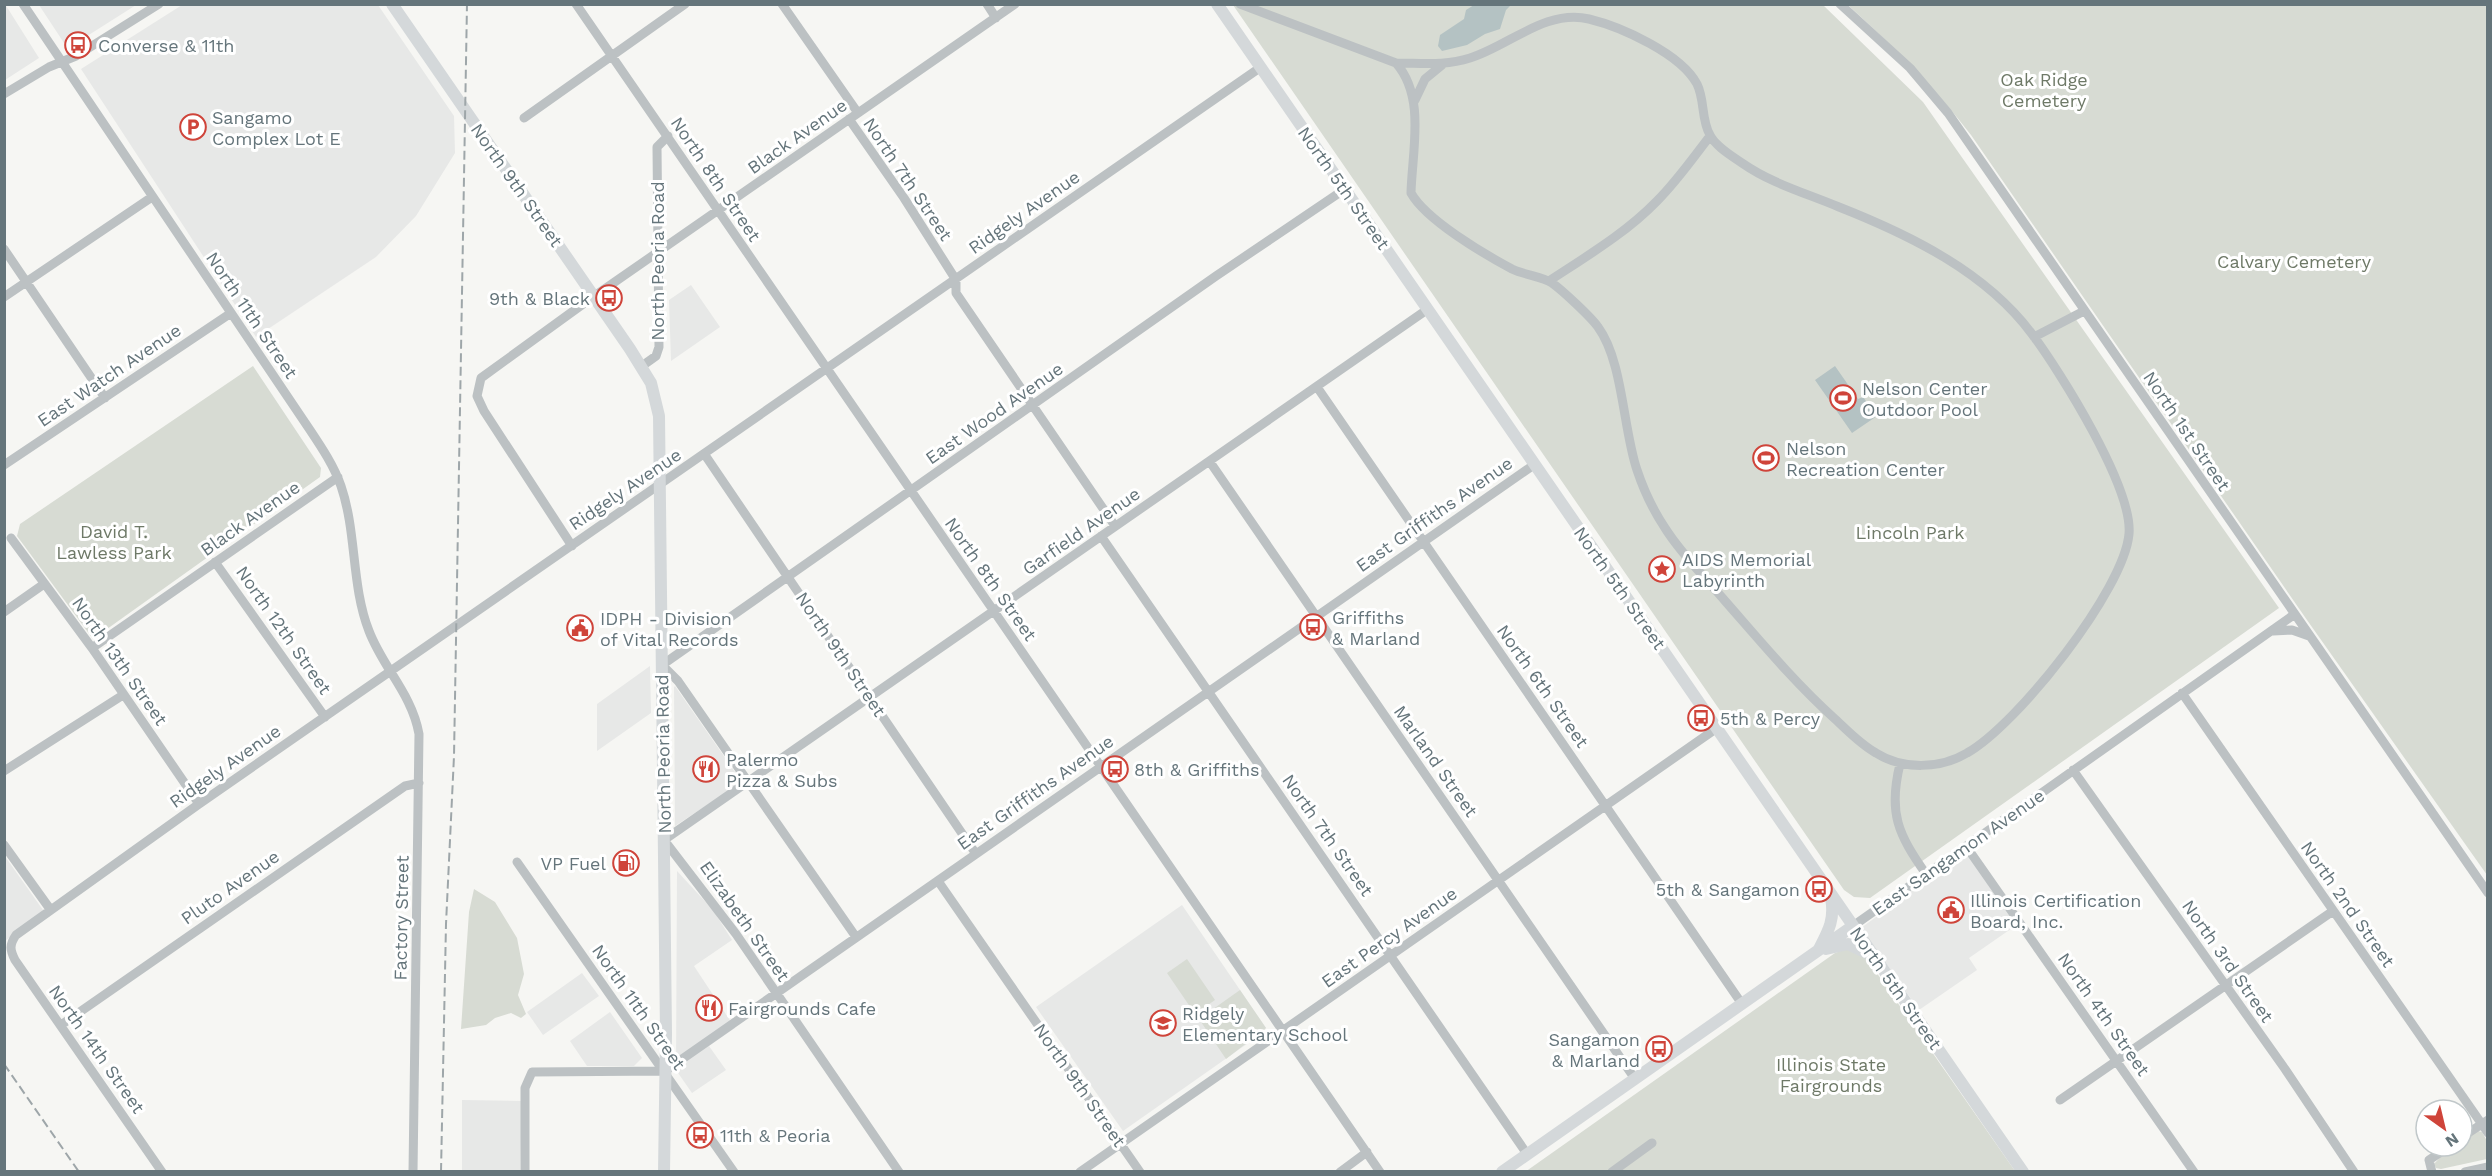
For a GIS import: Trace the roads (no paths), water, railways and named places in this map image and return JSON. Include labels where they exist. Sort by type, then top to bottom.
[{"type":"main road","name":"North 9th Street","points":[[392,4],[642,366]]},
{"type":"main road","points":[[1208,4],[1225,15]]},
{"type":"main road","name":"North 5th Street","points":[[1217,4],[2023,1172]]},
{"type":"main road","name":"North Peoria Road","points":[[642,366],[654,390],[658,408],[664,840],[664,1172]]},
{"type":"main road","points":[[1817,952],[1831,927],[1834,913],[1830,892]]},
{"type":"main road","name":"East Sangamon Avenue","points":[[1502,1172],[1853,926]]},
{"type":"main road","points":[[1817,952],[1848,944],[1862,949],[1876,960]]},
{"type":"street","name":"North 11th Street","points":[[23,4],[325,453],[338,477],[349,520],[362,612],[374,644],[391,671]]},
{"type":"street","points":[[4,94],[60,61],[76,56],[159,4]]},
{"type":"street","name":"North 8th Street","points":[[576,4],[1380,1172]]},
{"type":"street","points":[[524,118],[685,4]]},
{"type":"street","name":"North 7th Street","points":[[782,4],[858,113]]},
{"type":"street","points":[[987,4],[996,18]]},
{"type":"street","name":"Black Avenue","points":[[572,546],[484,411],[477,396],[481,378],[1015,4]]},
{"type":"street","points":[[1240,4],[1256,7],[1396,63],[1442,65],[1483,54],[1548,21],[1589,19],[1663,50],[1677,60],[1697,84],[1710,136],[1745,165],[1768,179],[1848,210],[1961,268],[2001,298],[2034,337],[2087,423],[2117,481],[2129,522],[2125,552],[2098,603],[2053,670],[1989,738],[1964,755],[1946,762],[1927,765],[1900,764],[1878,755],[1860,742],[1800,687],[1667,532],[1646,494],[1632,453],[1612,356],[1598,327],[1549,280],[1515,271],[1425,213],[1413,200],[1411,193],[1414,100],[1408,78],[1396,63]]},
{"type":"street","name":"North 1st Street","points":[[1840,4],[1928,87],[2487,893]]},
{"type":"street","points":[[1414,100],[1425,79],[1442,65]]},
{"type":"street","name":"Ridgely Avenue","points":[[11,943],[25,927],[199,804],[1261,67]]},
{"type":"street","name":"North 7th Street","points":[[849,119],[904,198],[956,280],[956,293],[1115,526]]},
{"type":"street","name":"North Peoria Road","points":[[642,366],[656,356],[659,347],[657,147],[668,136]]},
{"type":"street","points":[[1549,280],[1607,243],[1644,213],[1675,181],[1710,136]]},
{"type":"street","name":"East Wood Avenue","points":[[662,665],[1345,189]]},
{"type":"street","points":[[4,297],[152,197]]},
{"type":"street","points":[[4,249],[105,398]]},
{"type":"street","name":"Garfield Avenue","points":[[664,840],[1428,309]]},
{"type":"street","points":[[2034,337],[2084,311]]},
{"type":"street","name":"East Watch Avenue","points":[[4,465],[231,313]]},
{"type":"street","name":"North 6th Street","points":[[1317,387],[1742,1004]]},
{"type":"street","name":"North 9th Street","points":[[705,455],[976,854]]},
{"type":"street","name":"Marland Street","points":[[1210,462],[1635,1079]]},
{"type":"street","name":"East Griffiths Avenue","points":[[665,1071],[1535,464]]},
{"type":"street","name":"Black Avenue","points":[[92,648],[338,477]]},
{"type":"street","name":"North 7th Street","points":[[1101,536],[1527,1154]]},
{"type":"street","name":"North 13th Street","points":[[11,538],[92,648],[199,804]]},
{"type":"street","name":"North 12th Street","points":[[215,562],[325,717]]},
{"type":"street","points":[[4,612],[44,584]]},
{"type":"street","name":"East Sangamon Avenue","points":[[1853,926],[2295,614]]},
{"type":"street","points":[[2270,631],[2292,630],[2311,637]]},
{"type":"street","points":[[662,665],[678,681],[856,937]]},
{"type":"street","name":"Factory Street","points":[[391,671],[410,703],[417,725],[420,783],[413,1172]]},
{"type":"street","name":"North 2nd Street","points":[[2182,693],[2333,911],[2485,1122],[2487,1133]]},
{"type":"street","points":[[4,771],[123,695]]},
{"type":"street","name":"East Percy Avenue","points":[[1080,1172],[1717,728]]},
{"type":"street","points":[[1900,764],[1894,795],[1898,827],[1926,873]]},
{"type":"street","name":"North 3rd Street","points":[[2073,770],[2224,987],[2285,1069],[2354,1172]]},
{"type":"street","name":"Pluto Avenue","points":[[61,1025],[405,786],[420,783]]},
{"type":"street","name":"Elizabeth Street","points":[[664,840],[729,925],[899,1172]]},
{"type":"street","points":[[4,845],[50,909]]},
{"type":"street","name":"North 4th Street","points":[[1966,846],[2194,1172]]},
{"type":"street","name":"North 11th Street","points":[[517,862],[734,1172]]},
{"type":"street","name":"North 9th Street","points":[[938,880],[1140,1172]]},
{"type":"street","points":[[2060,1100],[2333,911]]},
{"type":"street","name":"North 14th Street","points":[[11,943],[11,952],[15,960],[162,1172]]},
{"type":"street","points":[[525,1172],[525,1088],[532,1072],[665,1071]]},
{"type":"street","points":[[1612,1172],[1652,1143]]},
{"type":"street","points":[[1340,1172],[1367,1152]]},
{"type":"street","points":[[2432,1158],[2429,1160],[2432,1172]]},
{"type":"street","points":[[2465,1172],[2487,1167]]},
{"type":"railway","points":[[441,1172],[446,924],[454,756],[467,4]]},
{"type":"railway","points":[[4,1064],[79,1172]]},
{"type":"place","name":"Converse & 11th","points":[[78,45]]},
{"type":"place","name":"Sangamo Complex Lot E","points":[[193,127]]},
{"type":"place","name":"9th & Black","points":[[609,298]]},
{"type":"place","name":"Nelson Center Outdoor Pool","points":[[1843,398]]},
{"type":"place","name":"Nelson Recreation Center","points":[[1766,458]]},
{"type":"place","name":"AIDS Memorial Labyrinth","points":[[1662,569]]},
{"type":"place","name":"Griffiths & Marland","points":[[1313,627]]},
{"type":"place","name":"IDPH - Division of Vital Records","points":[[580,628]]},
{"type":"place","name":"5th & Percy","points":[[1701,718]]},
{"type":"place","name":"Palermo Pizza & Subs","points":[[706,769]]},
{"type":"place","name":"8th & Griffiths","points":[[1115,769]]},
{"type":"place","name":"VP Fuel","points":[[626,863]]},
{"type":"place","name":"5th & Sangamon","points":[[1819,889]]},
{"type":"place","name":"Illinois Certification Board, Inc.","points":[[1951,910]]},
{"type":"place","name":"Fairgrounds Cafe","points":[[709,1008]]},
{"type":"place","name":"Ridgely Elementary School","points":[[1163,1023]]},
{"type":"place","name":"Sangamon & Marland","points":[[1659,1049]]},
{"type":"place","name":"11th & Peoria","points":[[700,1135]]},
{"type":"park label","name":"Oak Ridge Cemetery","points":[[2044,89]]},
{"type":"park label","name":"Calvary Cemetery","points":[[2294,261]]},
{"type":"park label","name":"Lincoln Park","points":[[1910,532]]},
{"type":"park label","name":"David T. Lawless Park","points":[[114,541]]},
{"type":"park label","name":"Illinois State Fairgrounds","points":[[1831,1074]]}]
